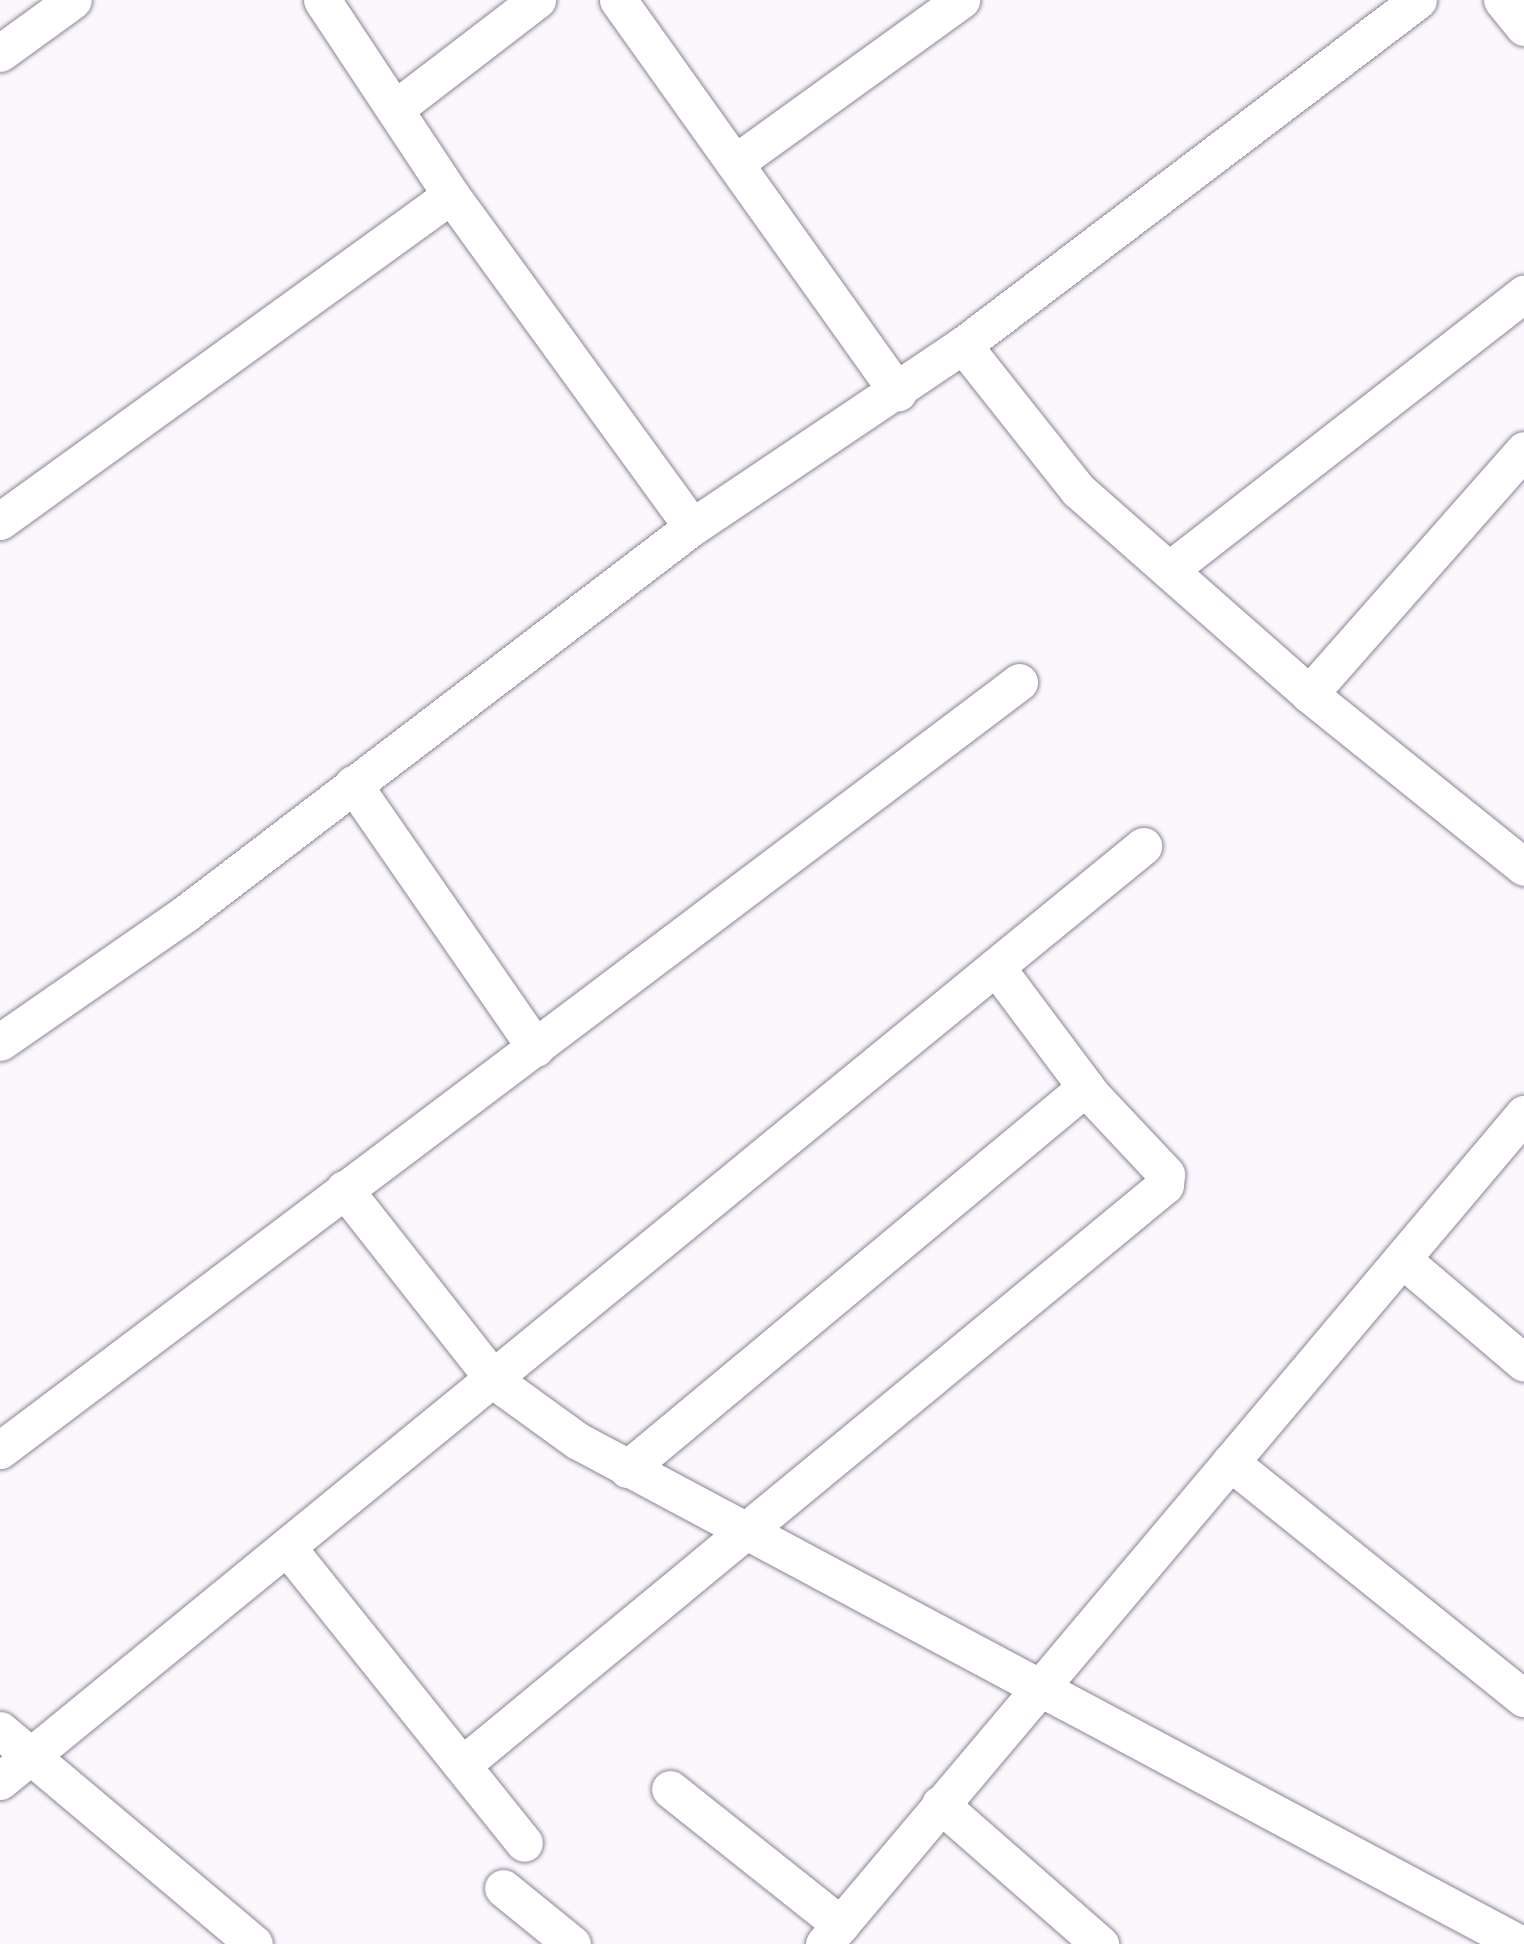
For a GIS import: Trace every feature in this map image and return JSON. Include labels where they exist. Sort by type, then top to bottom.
[{"type":"street","points":[[0,53],[73,0]]},
{"type":"street","points":[[322,0],[396,108],[451,195],[692,527]]},
{"type":"street","points":[[396,108],[537,0]]},
{"type":"street","points":[[618,0],[898,391]]},
{"type":"street","points":[[735,163],[961,0]]},
{"type":"street","points":[[0,1042],[186,913],[692,527],[963,345],[1418,0]]},
{"type":"street","points":[[1502,0],[1524,27]]},
{"type":"street","points":[[0,522],[451,195]]},
{"type":"street","points":[[1169,570],[1524,294]]},
{"type":"street","points":[[963,345],[1058,470],[1308,694],[1524,867]]},
{"type":"street","points":[[1308,694],[1524,450]]},
{"type":"street","points":[[0,1450],[1018,682]]},
{"type":"street","points":[[353,784],[536,1048]]},
{"type":"street","points":[[0,1781],[495,1381],[1143,846]]},
{"type":"street","points":[[461,1765],[1165,1185],[1167,1174],[1086,1087],[996,967]]},
{"type":"street","points":[[626,1469],[1086,1087]]},
{"type":"street","points":[[670,1789],[832,1934],[1524,1114]]},
{"type":"street","points":[[344,1189],[495,1381],[626,1469],[1036,1690],[1520,1944]]},
{"type":"street","points":[[1402,1259],[1524,1363]]},
{"type":"street","points":[[1230,1462],[1524,1698]]},
{"type":"street","points":[[287,1547],[524,1843]]},
{"type":"street","points":[[0,1730],[254,1944]]},
{"type":"street","points":[[940,1804],[1100,1944]]},
{"type":"street","points":[[503,1888],[572,1944]]}]
